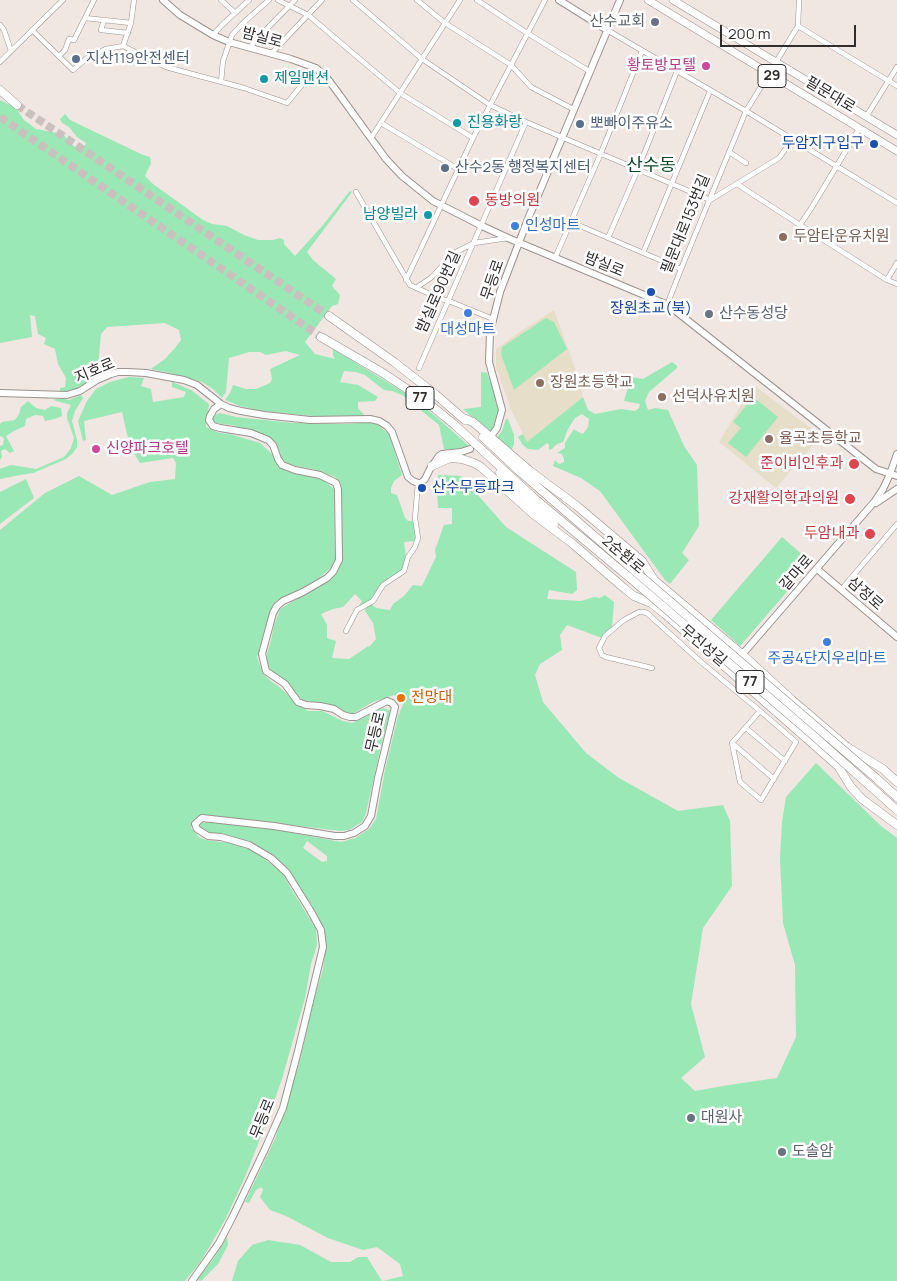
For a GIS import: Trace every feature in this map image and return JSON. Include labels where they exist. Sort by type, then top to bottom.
[{"type":"highway","points":[[0,90],[18,105]]},
{"type":"highway","name":"2순환로","points":[[329,316],[394,362],[463,418],[518,470],[897,797]]},
{"type":"highway","name":"2순환로","points":[[321,337],[383,373],[428,403],[455,425],[534,498],[814,736],[897,810]]},
{"type":"highway","points":[[463,418],[473,422],[530,471],[577,506],[642,561],[654,580],[850,750]]},
{"type":"highway","points":[[471,440],[509,483],[570,539],[573,544]]},
{"type":"highway","points":[[432,466],[450,458],[462,458],[481,467],[533,514],[573,544],[625,589],[651,603],[673,621],[838,766],[851,788],[897,826]]},
{"type":"highway","points":[[625,589],[638,592],[651,575]]},
{"type":"highway","points":[[641,599],[661,604],[823,735],[882,769],[897,782]]},
{"type":"highway","points":[[673,621],[700,634]]},
{"type":"highway","points":[[751,663],[760,684]]},
{"type":"highway","points":[[769,692],[792,700]]},
{"type":"highway","points":[[846,778],[846,771],[850,764],[860,756]]},
{"type":"main road","name":"밤실로","points":[[163,0],[180,15],[229,42],[316,68],[332,84],[386,159],[402,176],[433,201],[508,238],[668,305],[876,469],[894,475]]},
{"type":"main road","points":[[559,0],[607,30]]},
{"type":"main road","name":"무등로","points":[[492,435],[497,428],[502,410],[489,362],[493,319],[501,291],[573,109],[620,0]]},
{"type":"main road","name":"필문대로","points":[[648,0],[897,151]]},
{"type":"main road","name":"필문대로","points":[[673,0],[897,135]]},
{"type":"main road","name":"지호로","points":[[0,393],[67,395],[80,391],[111,374],[118,372],[146,372],[184,380],[197,385],[221,404]]},
{"type":"main road","points":[[221,404],[241,411],[310,420],[370,419],[379,421],[392,432],[408,477],[418,484],[424,481],[435,460],[442,454],[470,449]]},
{"type":"main road","name":"무등로","points":[[192,1281],[219,1243],[283,1108],[323,947],[321,930],[287,873],[270,858],[249,845],[221,837],[208,836],[197,829],[195,824],[202,818],[274,826],[334,836],[354,833],[365,826],[371,816],[395,707],[387,701],[356,717],[350,717],[334,709],[306,705],[298,702],[285,684],[266,671],[262,654],[273,613],[277,606],[327,578],[333,572],[339,560],[338,489],[336,484],[330,479],[282,465],[273,445],[268,440],[251,433],[213,426],[208,420],[214,409],[221,404]]},
{"type":"main road","name":"갈마로","points":[[728,671],[871,506],[894,475],[897,454]]},
{"type":"main road","points":[[871,506],[897,489]]},
{"type":"main road","name":"삼정로","points":[[817,569],[897,638]]},
{"type":"street","points":[[0,62],[63,0]]},
{"type":"street","points":[[59,56],[65,50],[69,39],[74,40],[94,0]]},
{"type":"street","points":[[123,46],[131,23],[134,0]]},
{"type":"street","points":[[222,0],[235,13]]},
{"type":"street","points":[[214,35],[249,0]]},
{"type":"street","name":"밤실로","points":[[229,42],[232,35],[243,23],[270,0]]},
{"type":"street","points":[[278,0],[308,15],[400,93],[474,138]]},
{"type":"street","points":[[250,48],[295,0]]},
{"type":"street","points":[[271,54],[322,0]]},
{"type":"street","points":[[353,0],[411,51],[490,105],[710,200],[779,158],[792,140]]},
{"type":"street","points":[[417,0],[445,24],[511,64],[532,87],[573,109]]},
{"type":"street","points":[[371,138],[460,0]]},
{"type":"street","points":[[477,0],[589,71]]},
{"type":"street","points":[[406,280],[458,169],[545,0]]},
{"type":"street","points":[[776,62],[798,26],[799,0]]},
{"type":"street","points":[[85,18],[131,23]]},
{"type":"street","points":[[104,20],[101,30],[128,33]]},
{"type":"street","points":[[0,25],[4,30],[11,51]]},
{"type":"street","points":[[798,26],[897,86]]},
{"type":"street","points":[[32,30],[73,70],[87,58],[106,49],[123,46],[166,67],[244,88],[287,103],[316,68]]},
{"type":"street","points":[[607,30],[746,111],[897,203]]},
{"type":"street","points":[[221,82],[229,42]]},
{"type":"street","points":[[555,258],[601,153],[642,50]]},
{"type":"street","points":[[866,117],[897,68]]},
{"type":"street","points":[[608,238],[677,71]]},
{"type":"street","name":"필문대로153번길","points":[[668,305],[746,111],[769,74]]},
{"type":"street","points":[[643,253],[710,91]]},
{"type":"street","name":"밤실로90번길","points":[[419,368],[526,122]]},
{"type":"street","points":[[380,123],[458,169]]},
{"type":"street","points":[[800,226],[859,129]]},
{"type":"street","points":[[729,152],[746,162]]},
{"type":"street","points":[[737,184],[800,226],[887,280],[897,284]]},
{"type":"street","points":[[356,192],[410,285],[493,319]]},
{"type":"street","points":[[571,222],[681,269]]},
{"type":"street","points":[[416,288],[432,277],[454,253],[474,243],[508,238]]},
{"type":"street","points":[[887,280],[897,263]]},
{"type":"street","points":[[346,631],[357,610],[373,600],[383,585],[404,571],[408,557],[415,547],[418,538],[415,518],[418,484]]},
{"type":"street","points":[[841,590],[897,524]]},
{"type":"street","name":"무진성길","points":[[652,668],[606,657],[602,655],[600,648],[605,636],[624,620],[639,612],[647,613],[796,742],[762,800],[740,782],[732,743]]},
{"type":"street","name":"갈마로","points":[[722,679],[728,671]]},
{"type":"street","points":[[760,711],[732,743],[774,779]]},
{"type":"street","points":[[746,728],[785,761]]},
{"type":"shaded area","name":"장원초등학교","points":[[554,310],[575,368],[583,397],[527,442],[512,412],[496,367],[496,349]]},
{"type":"shaded area","name":"율곡초등학교","points":[[755,386],[821,436],[776,488],[719,442],[744,400]]},
{"type":"green space","points":[[0,100],[16,108],[24,120],[36,129],[63,134],[78,149],[84,148],[86,143],[62,123],[60,119],[65,114],[70,120],[150,157],[151,163],[145,176],[153,184],[203,220],[212,224],[227,226],[258,240],[280,238],[284,240],[284,244],[295,256],[350,191],[352,192],[307,252],[313,260],[336,279],[332,286],[340,295],[338,304],[332,306],[305,342],[315,354],[335,359],[333,349],[392,385],[414,399],[469,446],[451,450],[444,449],[439,425],[402,395],[384,390],[365,375],[356,372],[344,371],[340,382],[358,385],[378,397],[375,401],[358,402],[358,408],[365,416],[322,417],[261,411],[225,400],[233,385],[246,389],[256,389],[270,383],[272,379],[270,369],[300,355],[286,351],[266,355],[260,352],[249,352],[229,358],[226,392],[222,398],[202,382],[151,369],[165,359],[181,340],[179,330],[165,323],[107,327],[101,334],[97,377],[78,388],[60,391],[60,388],[65,387],[66,378],[58,364],[55,349],[44,344],[46,338],[38,334],[35,316],[30,315],[32,337],[0,343]]},
{"type":"green space","points":[[546,318],[554,322],[567,349],[514,390],[501,354],[502,347]]},
{"type":"green space","points":[[672,362],[677,368],[649,392],[645,401],[648,410],[655,408],[668,410],[684,446],[697,465],[699,526],[682,553],[689,560],[670,584],[665,580],[600,491],[581,478],[553,466],[555,460],[559,464],[564,462],[562,454],[557,453],[565,448],[565,443],[574,429],[583,434],[588,427],[589,419],[582,414],[575,418],[563,442],[549,450],[547,443],[538,450],[528,449],[518,437],[523,434],[527,442],[583,397],[588,410],[595,414],[621,409],[635,411],[639,408],[640,404],[624,401],[631,377],[643,379]]},
{"type":"green space","points":[[481,372],[487,373],[498,402],[495,428],[490,433],[463,409],[481,407]]},
{"type":"green space","points":[[129,377],[144,378],[141,386],[151,389],[153,402],[184,397],[186,392],[172,387],[172,382],[191,390],[209,404],[206,427],[220,433],[260,443],[273,455],[279,465],[323,479],[334,489],[335,560],[331,568],[319,578],[305,588],[280,599],[273,607],[257,657],[263,674],[308,711],[322,711],[352,723],[383,708],[389,710],[390,713],[366,813],[362,822],[349,830],[341,831],[221,817],[197,817],[192,823],[191,828],[199,837],[206,840],[236,844],[255,852],[283,873],[316,929],[317,945],[311,964],[305,998],[282,1079],[269,1116],[245,1177],[225,1220],[201,1261],[185,1281],[0,1281],[0,530],[45,493],[79,476],[112,495],[150,482],[175,479],[176,463],[173,458],[140,463],[127,434],[122,412],[84,421],[86,440],[83,441],[78,421],[87,401],[96,389],[110,382]]},
{"type":"green space","points":[[81,395],[83,398],[75,411],[72,421],[77,440],[77,447],[73,453],[66,459],[33,473],[0,479],[0,469],[11,465],[36,469],[64,457],[71,448],[74,438],[67,418],[71,405],[53,400],[59,398],[69,400]]},
{"type":"green space","points":[[753,397],[778,417],[746,457],[728,443],[741,428],[733,422]]},
{"type":"green space","points":[[28,401],[36,408],[45,410],[51,406],[61,408],[62,416],[45,421],[43,416],[35,415],[26,419],[25,426],[6,436],[14,451],[10,453],[5,449],[1,451],[2,457],[0,460],[0,446],[3,445],[4,438],[0,436],[0,424],[15,420],[21,407]]},
{"type":"green space","points":[[220,413],[236,417],[293,423],[346,424],[374,422],[389,434],[402,475],[394,481],[391,493],[397,495],[405,518],[408,521],[413,521],[415,541],[404,542],[406,557],[402,570],[368,602],[359,608],[362,601],[355,594],[343,607],[321,614],[327,625],[327,638],[336,641],[332,658],[349,659],[370,646],[376,639],[373,623],[365,611],[367,606],[371,604],[376,608],[390,610],[393,604],[404,596],[413,585],[422,586],[436,557],[435,550],[444,525],[452,524],[452,508],[438,508],[438,475],[461,476],[506,527],[576,572],[577,590],[572,594],[549,590],[547,599],[581,601],[594,597],[600,598],[605,595],[614,602],[612,628],[602,638],[567,625],[560,635],[562,650],[540,664],[535,675],[543,702],[586,753],[619,778],[678,811],[723,805],[730,821],[732,886],[703,928],[691,1004],[705,1057],[681,1078],[695,1091],[777,1078],[796,1037],[795,965],[783,923],[780,858],[782,822],[786,797],[816,763],[881,826],[897,838],[897,1281],[383,1281],[403,1276],[400,1264],[377,1247],[363,1250],[328,1238],[286,1216],[270,1210],[260,1197],[263,1190],[261,1187],[256,1190],[249,1203],[245,1202],[275,1139],[289,1097],[323,969],[326,944],[323,930],[311,904],[289,873],[272,856],[255,844],[223,835],[209,834],[198,826],[206,822],[261,827],[341,842],[355,838],[369,829],[376,819],[385,770],[398,716],[403,705],[394,695],[373,702],[354,713],[347,713],[331,705],[302,700],[288,684],[272,673],[266,661],[267,653],[280,609],[331,580],[338,571],[342,559],[341,483],[335,477],[280,460],[276,442],[232,425],[212,423],[215,415]],"holes":[[[307,841],[327,856],[327,861],[322,862],[303,848]]]},
{"type":"green space","points":[[506,419],[508,419],[514,435],[514,444],[511,452],[496,439],[502,431]]},
{"type":"green space","points":[[26,479],[34,498],[0,524],[0,492]]},
{"type":"green space","points":[[782,537],[812,563],[740,646],[711,620]]},
{"type":"green space","points":[[227,1237],[228,1245],[218,1264],[201,1281],[197,1280],[214,1258]]},
{"type":"green space","points":[[268,1240],[300,1245],[331,1262],[350,1262],[358,1257],[367,1257],[382,1281],[232,1281],[238,1261],[252,1245]]},
{"type":"tunnel","points":[[17,105],[329,316]]},
{"type":"tunnel","points":[[0,117],[321,337]]},
{"type":"place","name":"산수교회","points":[[655,22]]},
{"type":"place","name":"지산119안전센터","points":[[76,59]]},
{"type":"place","name":"황토방모텔","points":[[706,66]]},
{"type":"place","name":"제일맨션","points":[[264,79]]},
{"type":"place","name":"진용화랑","points":[[457,123]]},
{"type":"place","name":"뽀빠이주유소","points":[[580,124]]},
{"type":"place","name":"두암지구입구","points":[[874,144]]},
{"type":"place","name":"산수2동 행정복지센터","points":[[445,168]]},
{"type":"place","name":"동방의원","points":[[474,201]]},
{"type":"place","name":"남양빌라","points":[[428,215]]},
{"type":"place","name":"인성마트","points":[[515,226]]},
{"type":"place","name":"두암타운유치원","points":[[783,237]]},
{"type":"place","name":"장원초교(북)","points":[[651,292]]},
{"type":"place","name":"대성마트","points":[[468,313]]},
{"type":"place","name":"산수동성당","points":[[709,314]]},
{"type":"place","name":"장원초등학교","points":[[540,383]]},
{"type":"place","name":"선덕사유치원","points":[[662,397]]},
{"type":"place","name":"율곡초등학교","points":[[769,439]]},
{"type":"place","name":"신양파크호텔","points":[[96,449]]},
{"type":"place","name":"준이비인후과","points":[[854,464]]},
{"type":"place","name":"산수무등파크","points":[[422,488]]},
{"type":"place","name":"강재활의학과의원","points":[[850,499]]},
{"type":"place","name":"두암내과","points":[[870,534]]},
{"type":"place","name":"주공4단지우리마트","points":[[827,642]]},
{"type":"place","name":"전망대","points":[[401,698]]},
{"type":"place","name":"대원사","points":[[691,1118]]},
{"type":"place","name":"도솔암","points":[[782,1152]]},
{"type":"district","name":"산수동","points":[[651,166]]}]
